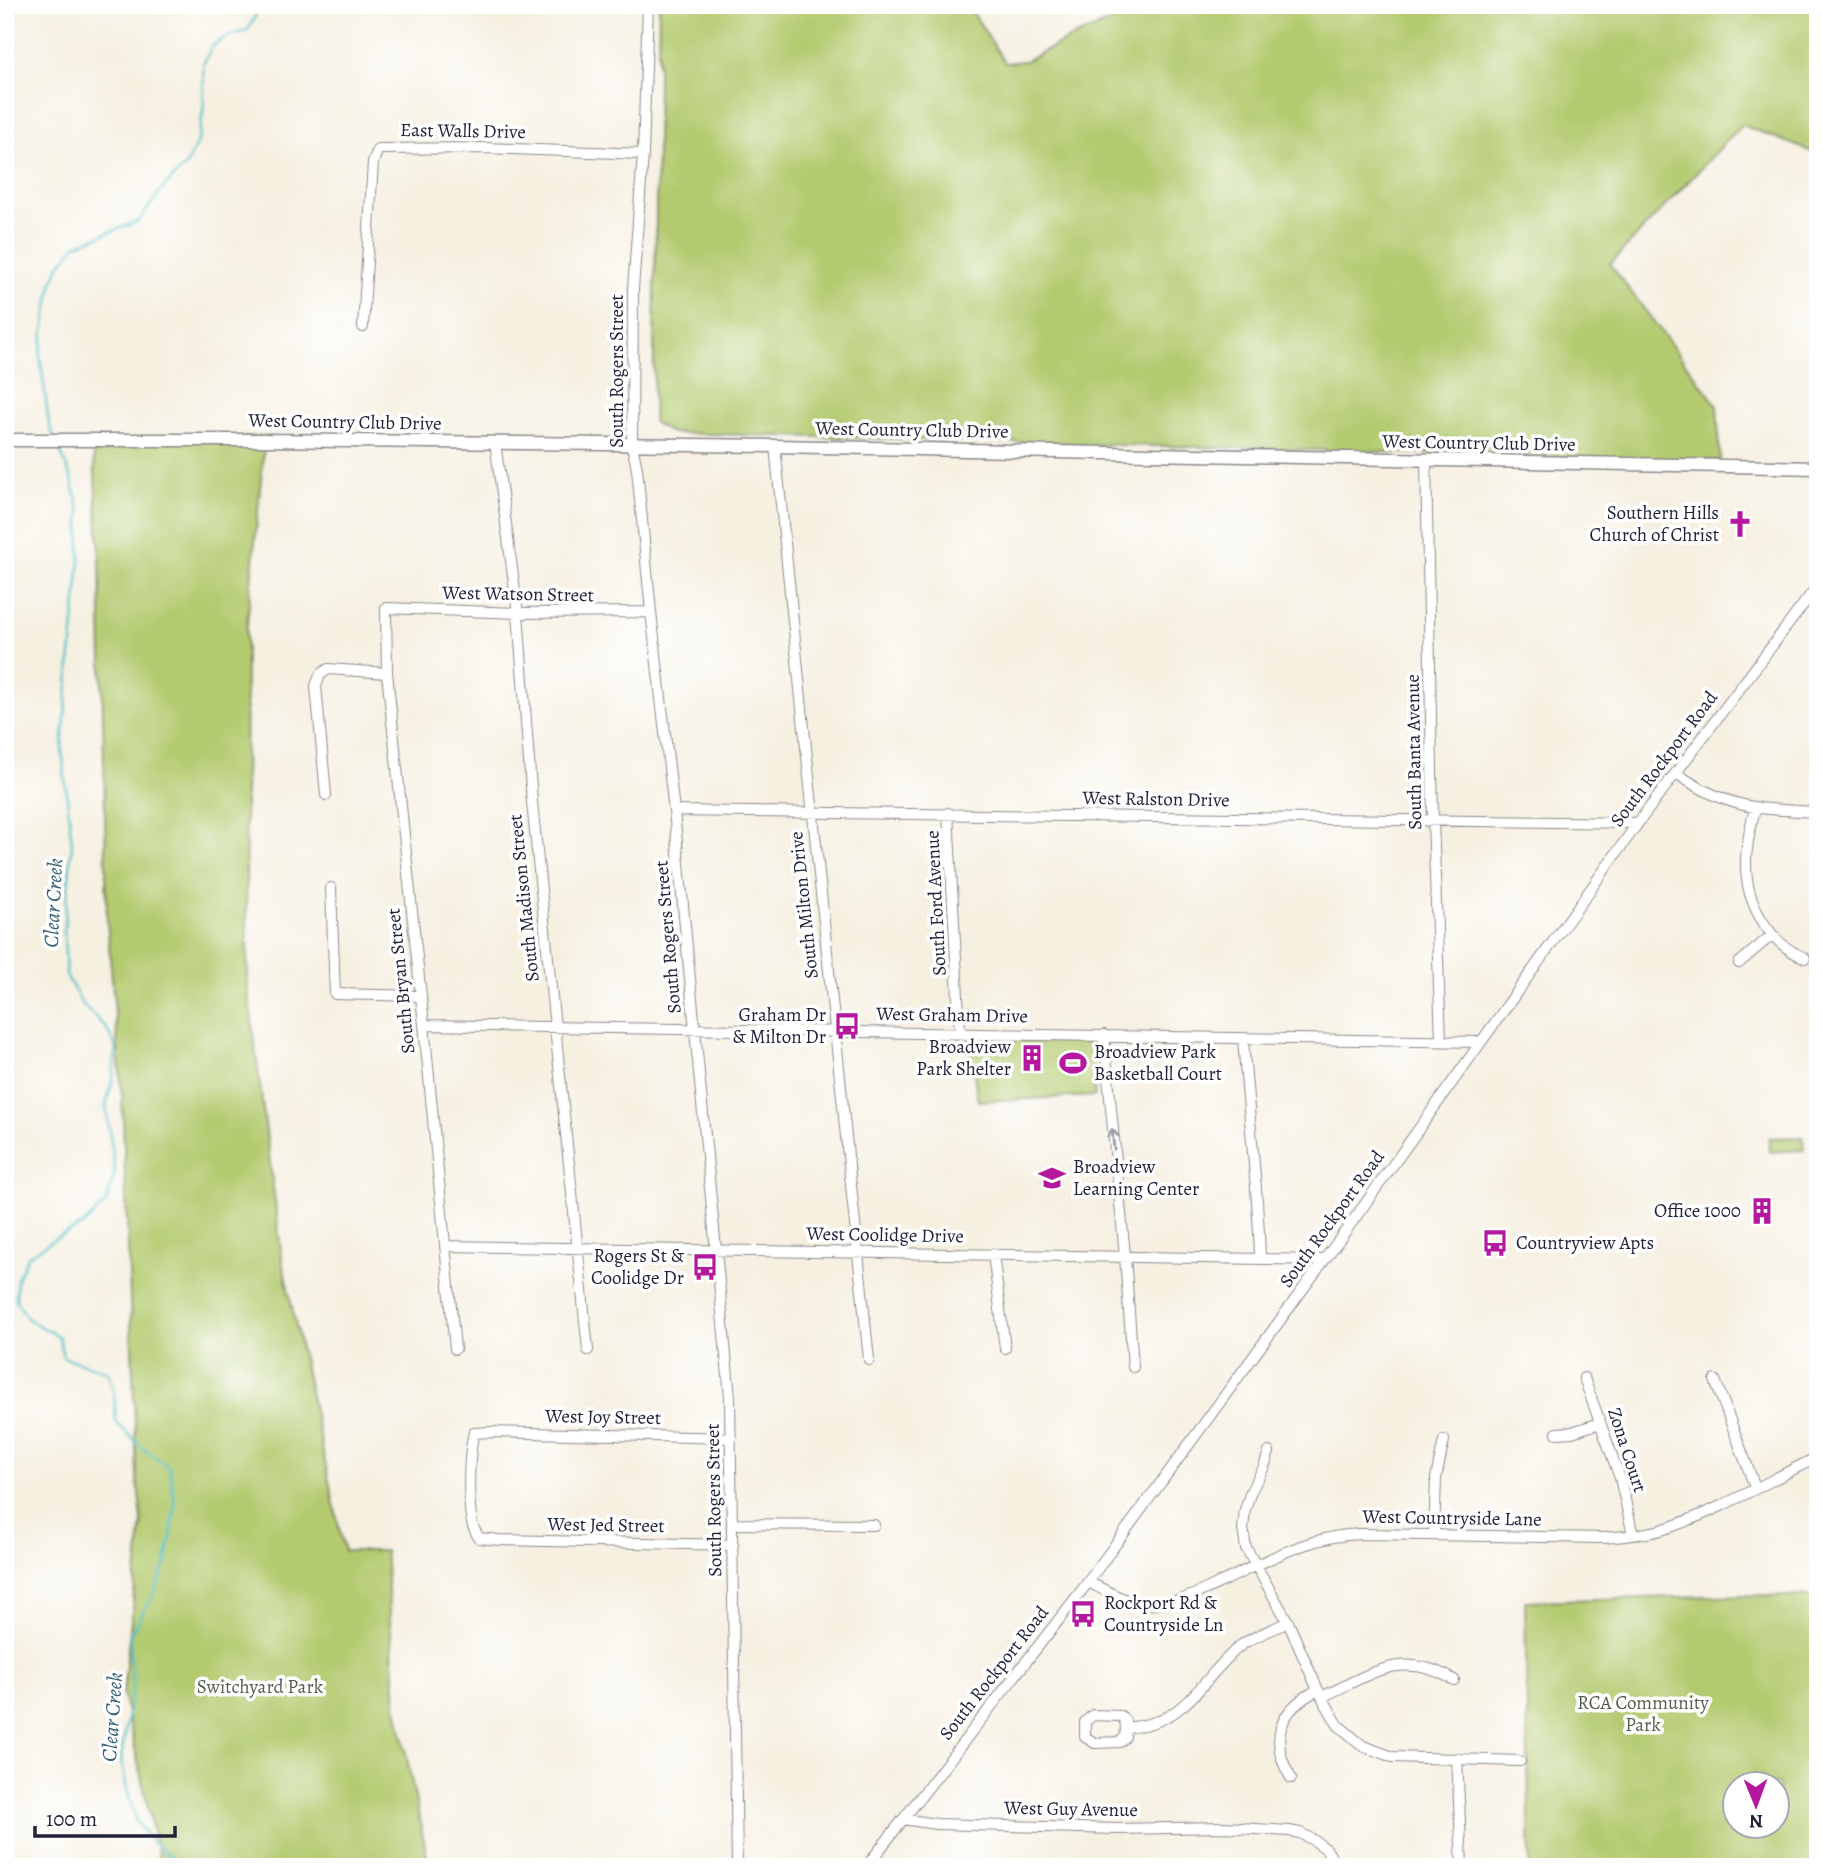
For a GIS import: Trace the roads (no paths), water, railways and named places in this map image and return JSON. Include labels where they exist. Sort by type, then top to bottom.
[{"type":"main road","name":"West Country Club Drive","points":[[11,440],[775,446],[1818,468]]},
{"type":"street","name":"South Rogers Street","points":[[649,5],[634,289],[632,445],[638,469],[674,811],[717,1250],[731,1438],[737,1867]]},
{"type":"street","name":"East Walls Drive","points":[[363,327],[373,162],[378,149],[484,148],[643,154]]},
{"type":"street","name":"South Madison Street","points":[[495,442],[518,613],[532,802],[588,1350]]},
{"type":"street","name":"South Milton Drive","points":[[775,446],[869,1360]]},
{"type":"street","name":"South Banta Avenue","points":[[1426,461],[1433,820],[1441,1041]]},
{"type":"street","name":"South Rockport Road","points":[[866,1867],[1088,1581],[1324,1260],[1638,823],[1818,585]]},
{"type":"street","name":"West Watson Street","points":[[386,608],[518,613],[651,612]]},
{"type":"street","name":"South Bryan Street","points":[[386,608],[387,673],[424,1025],[454,1349]]},
{"type":"street","points":[[326,795],[316,686],[320,675],[328,669],[387,673]]},
{"type":"street","points":[[1676,773],[1710,795],[1740,806],[1818,813]]},
{"type":"street","points":[[1755,808],[1746,849],[1746,874],[1756,907],[1772,935],[1790,951],[1805,958]]},
{"type":"street","name":"West Ralston Drive","points":[[674,811],[1638,823]]},
{"type":"street","name":"South Ford Avenue","points":[[948,813],[960,1033]]},
{"type":"street","points":[[331,888],[335,994],[421,996]]},
{"type":"street","points":[[1739,963],[1772,935]]},
{"type":"street","name":"West Graham Drive","points":[[424,1025],[1480,1042]]},
{"type":"street","points":[[1104,1035],[1133,1367]]},
{"type":"street","points":[[1243,1038],[1249,1130],[1258,1191],[1260,1258]]},
{"type":"street","name":"West Coolidge Drive","points":[[445,1246],[1324,1260]]},
{"type":"street","points":[[993,1254],[1005,1348]]},
{"type":"street","name":"Zona Court","points":[[1584,1378],[1620,1478],[1633,1535]]},
{"type":"street","points":[[1715,1380],[1755,1488]]},
{"type":"street","points":[[1557,1433],[1572,1432],[1601,1423]]},
{"type":"street","name":"West Joy Street","points":[[479,1538],[472,1525],[471,1509],[471,1444],[474,1433],[731,1438]]},
{"type":"street","points":[[1434,1535],[1436,1478],[1444,1440]]},
{"type":"street","points":[[1269,1452],[1251,1491],[1244,1519],[1246,1548],[1288,1622],[1320,1694],[1346,1733],[1371,1750],[1392,1757],[1520,1761]]},
{"type":"street","name":"West Countryside Lane","points":[[1088,1581],[1131,1601],[1150,1605],[1168,1604],[1302,1544],[1328,1536],[1360,1534],[1604,1538],[1633,1535],[1662,1529],[1699,1516],[1818,1457]]},
{"type":"street","points":[[732,1524],[874,1525]]},
{"type":"street","name":"West Jed Street","points":[[479,1538],[733,1545]]},
{"type":"street","points":[[1126,1728],[1144,1727],[1173,1714],[1190,1700],[1242,1645],[1288,1622]]},
{"type":"street","points":[[1291,1777],[1280,1756],[1281,1727],[1293,1706],[1304,1697],[1320,1694],[1396,1666],[1425,1666],[1454,1680]]},
{"type":"street","points":[[1093,1715],[1117,1715],[1124,1718],[1126,1728],[1125,1737],[1120,1742],[1095,1743],[1085,1737],[1085,1722],[1093,1715]]},
{"type":"street","points":[[1457,1758],[1462,1867]]},
{"type":"street","name":"West Guy Avenue","points":[[902,1819],[936,1824],[1117,1829],[1239,1828],[1300,1833],[1326,1849],[1338,1867]]},
{"type":"waterway","name":"Clear Creek","points":[[54,437],[49,424],[40,355],[51,289],[58,268],[75,245],[139,221],[162,189],[187,164],[198,141],[204,105],[203,65],[212,46],[228,36],[248,30],[255,17],[256,5]]},
{"type":"waterway","name":"Clear Creek","points":[[57,443],[71,477],[80,512],[80,560],[62,749],[72,844],[64,930],[66,975],[82,1004],[106,1028],[116,1047],[106,1106],[115,1172],[106,1203],[83,1225],[28,1256],[17,1279],[16,1301],[28,1319],[59,1337],[63,1357],[108,1372],[114,1393],[116,1422],[140,1446],[170,1468],[175,1505],[171,1538],[166,1564],[157,1587],[130,1635],[132,1688],[121,1758],[136,1821],[152,1842],[171,1857],[175,1867]]},
{"type":"place","name":"Southern Hills Church of Christ","points":[[1740,524]]},
{"type":"place","name":"Graham Dr & Milton Dr","points":[[847,1026]]},
{"type":"place","name":"Broadview Park Shelter","points":[[1032,1058]]},
{"type":"place","name":"Broadview Park Basketball Court","points":[[1073,1063]]},
{"type":"place","name":"Broadview Learning Center","points":[[1052,1178]]},
{"type":"place","name":"Office 1000","points":[[1762,1211]]},
{"type":"place","name":"Countryview Apts","points":[[1495,1243]]},
{"type":"place","name":"Rogers St & Coolidge Dr","points":[[705,1267]]},
{"type":"place","name":"Rockport Rd & Countryside Ln","points":[[1083,1614]]},
{"type":"park label","name":"Switchyard Park","points":[[260,1687]]},
{"type":"park label","name":"RCA Community Park","points":[[1643,1714]]}]
